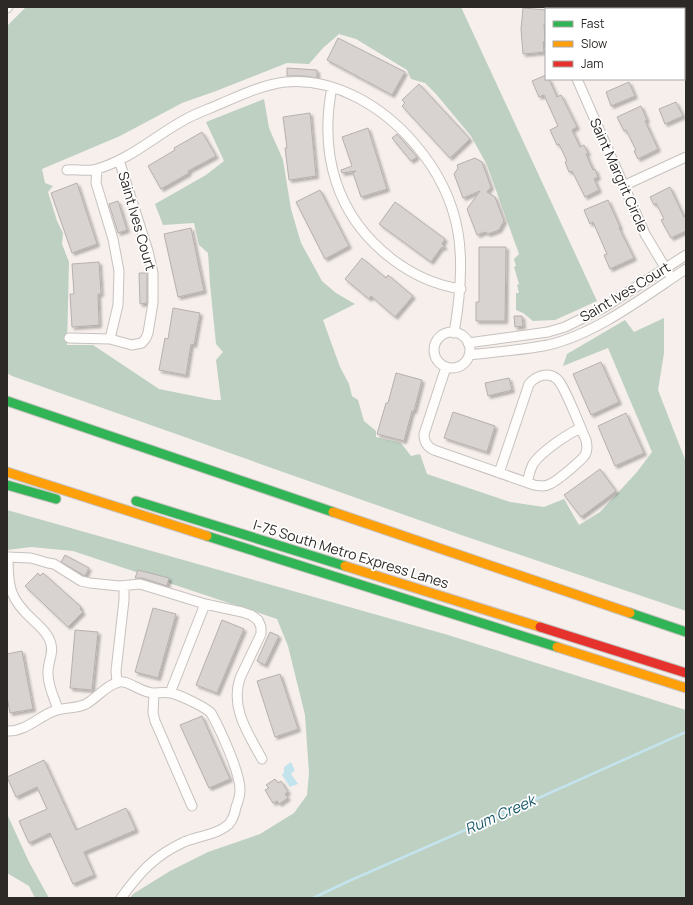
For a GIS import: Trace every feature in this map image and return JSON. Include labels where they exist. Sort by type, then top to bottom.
[{"type":"highway","points":[[7,400],[686,632]]},
{"type":"highway","points":[[7,472],[686,688]]},
{"type":"highway","points":[[7,485],[70,503],[115,506]]},
{"type":"highway","name":"I-75 South Metro Express Lanes","points":[[128,499],[686,673]]},
{"type":"street","name":"Saint Margrit Circle","points":[[577,80],[645,234],[665,269],[672,278]]},
{"type":"street","name":"Saint Ives Court","points":[[68,170],[96,170],[119,160],[186,119],[252,91],[271,85],[290,82],[312,83],[332,87],[353,96],[389,118],[408,136],[429,162],[444,186],[455,218],[461,258],[461,289],[454,333]]},
{"type":"street","points":[[332,87],[327,121],[329,156],[338,189],[356,223],[372,243],[404,268],[426,280],[447,287],[461,289]]},
{"type":"street","points":[[623,186],[686,157]]},
{"type":"street","name":"Saint Ives Court","points":[[69,338],[110,339],[132,346],[142,343],[148,333],[154,303],[154,280],[150,258],[119,160]]},
{"type":"street","name":"Saint Ives Court","points":[[96,170],[96,183],[111,232],[119,271],[118,304],[110,339]]},
{"type":"street","name":"Saint Ives Court","points":[[468,343],[556,330],[603,308],[686,255]]},
{"type":"street","name":"Saint Ives Court","points":[[469,355],[548,344],[591,329],[686,269]]},
{"type":"street","points":[[585,317],[591,329]]},
{"type":"street","points":[[448,333],[454,333],[462,336],[468,343],[470,349],[469,355],[461,366],[454,368],[446,367],[436,360],[434,347],[436,341],[441,336],[448,333]]},
{"type":"street","points":[[519,336],[519,349]]},
{"type":"street","points":[[446,367],[424,434],[429,448],[499,473],[541,486],[550,484],[583,458],[587,449],[581,428],[560,382],[554,377],[543,375],[535,378],[528,388],[499,473]]},
{"type":"street","points":[[527,482],[536,460],[566,435],[581,428]]},
{"type":"street","points":[[58,709],[48,678],[48,668],[52,655],[51,643],[46,633],[23,611],[13,596],[8,580],[8,557],[36,559],[54,564],[85,582],[124,586],[140,584],[206,604],[247,613],[254,617],[261,626],[261,634],[237,685],[236,698],[242,719],[262,759]]},
{"type":"street","points":[[117,683],[116,671],[124,600],[124,586]]},
{"type":"street","points":[[170,693],[206,604]]},
{"type":"street","points":[[7,731],[14,731],[23,728],[40,717],[58,709],[82,705],[117,683],[127,683],[144,692],[170,693],[203,706],[211,713],[238,776],[240,789],[234,816],[228,824],[216,832],[185,842],[155,859],[141,872],[121,898]]},
{"type":"street","points":[[154,693],[153,709],[155,721],[192,806]]},
{"type":"green space","points":[[26,7],[461,7],[597,301],[555,320],[533,321],[523,313],[516,310],[516,293],[519,293],[517,285],[519,284],[514,267],[516,266],[514,259],[519,254],[487,165],[471,136],[425,83],[411,79],[407,70],[356,39],[339,34],[323,48],[309,64],[287,63],[182,103],[120,136],[42,169],[45,183],[53,186],[48,192],[57,221],[63,233],[62,244],[69,262],[67,345],[93,345],[159,389],[214,400],[221,400],[216,360],[223,352],[216,344],[208,253],[199,245],[194,223],[163,225],[155,204],[206,175],[224,161],[206,122],[264,99],[269,128],[283,160],[291,209],[301,243],[322,281],[336,293],[355,304],[323,320],[340,367],[349,384],[352,396],[358,400],[364,421],[376,431],[376,437],[401,443],[411,456],[420,454],[427,474],[510,502],[544,507],[564,499],[579,525],[600,512],[637,472],[652,452],[608,348],[563,366],[567,354],[625,320],[634,332],[664,318],[664,353],[658,390],[686,462],[686,611],[467,537],[7,373],[7,26]]},
{"type":"green space","points":[[7,510],[448,635],[686,710],[686,898],[130,898],[133,894],[170,871],[208,852],[260,834],[294,813],[307,795],[309,773],[305,715],[288,646],[277,619],[73,551],[31,547],[7,550]]},
{"type":"green space","points":[[7,814],[29,862],[49,898],[35,898],[29,886],[7,873]]},
{"type":"water","points":[[291,762],[295,770],[291,774],[298,784],[290,787],[282,775],[284,772],[284,767]]},
{"type":"building","points":[[523,8],[545,10],[545,41],[543,42],[544,52],[523,54],[521,29]]},
{"type":"building","points":[[338,38],[405,72],[392,95],[327,60]]},
{"type":"building","points":[[287,68],[317,70],[317,78],[287,76]]},
{"type":"building","points":[[545,75],[545,80],[549,80],[557,97],[561,95],[577,127],[572,130],[580,147],[584,145],[593,170],[595,169],[598,177],[594,179],[599,190],[585,197],[572,171],[569,172],[565,162],[567,161],[550,130],[558,126],[544,95],[539,97],[532,81]]},
{"type":"building","points":[[629,82],[635,96],[611,106],[606,92]]},
{"type":"building","points":[[419,84],[470,139],[450,158],[402,106],[405,103],[402,100]]},
{"type":"building","points":[[676,102],[683,116],[665,124],[659,109]]},
{"type":"building","points":[[641,106],[647,120],[645,121],[658,149],[638,159],[634,151],[636,150],[626,130],[624,131],[617,117]]},
{"type":"building","points":[[310,113],[316,176],[289,180],[283,117]]},
{"type":"building","points":[[368,128],[387,189],[361,197],[353,173],[356,171],[342,173],[341,170],[352,166],[342,137]]},
{"type":"building","points":[[202,132],[216,156],[188,171],[189,173],[161,189],[148,166],[175,150],[174,148]]},
{"type":"building","points":[[397,134],[417,157],[411,161],[392,138]]},
{"type":"building","points":[[475,158],[482,162],[491,187],[487,192],[495,197],[504,221],[499,230],[488,234],[485,232],[477,235],[467,209],[480,191],[463,198],[454,174],[458,168],[457,165]]},
{"type":"building","points":[[77,183],[97,244],[72,253],[51,193]]},
{"type":"building","points":[[670,187],[684,217],[686,216],[686,231],[671,238],[661,220],[664,219],[656,203],[654,205],[650,197]]},
{"type":"building","points":[[320,190],[349,246],[325,259],[296,202]]},
{"type":"building","points":[[608,200],[620,227],[619,228],[634,258],[610,269],[604,255],[607,254],[593,222],[590,224],[584,210]]},
{"type":"building","points":[[118,201],[127,230],[118,233],[109,204]]},
{"type":"building","points":[[395,202],[445,239],[442,244],[445,247],[441,248],[431,262],[379,224]]},
{"type":"building","points":[[191,228],[204,291],[178,297],[164,234]]},
{"type":"building","points":[[479,247],[506,247],[505,321],[476,321],[476,302],[479,302]]},
{"type":"building","points":[[362,258],[386,278],[388,275],[413,296],[395,317],[371,296],[369,299],[345,279]]},
{"type":"building","points":[[99,262],[101,294],[98,294],[99,325],[72,327],[70,294],[74,294],[72,264]]},
{"type":"building","points":[[139,273],[147,273],[147,303],[140,304]]},
{"type":"building","points":[[173,308],[200,313],[194,345],[191,344],[186,375],[159,370],[165,338],[168,339]]},
{"type":"building","points":[[514,316],[522,316],[523,326],[515,327]]},
{"type":"building","points":[[601,362],[619,402],[591,415],[573,374]]},
{"type":"building","points":[[396,373],[422,380],[404,441],[377,434],[386,403],[388,403]]},
{"type":"building","points":[[509,378],[512,390],[488,396],[485,383]]},
{"type":"building","points":[[453,412],[495,426],[487,452],[444,438]]},
{"type":"building","points":[[626,413],[644,453],[615,466],[598,426]]},
{"type":"building","points":[[600,469],[616,491],[581,517],[564,495]]},
{"type":"building","points":[[65,555],[89,568],[85,576],[61,562]]},
{"type":"building","points":[[138,570],[169,578],[167,586],[142,578],[135,578]]},
{"type":"building","points":[[38,573],[40,576],[43,573],[81,607],[80,609],[83,612],[68,627],[25,586]]},
{"type":"building","points":[[153,608],[176,614],[158,678],[135,672]]},
{"type":"building","points":[[222,620],[244,629],[217,693],[196,685]]},
{"type":"building","points":[[75,630],[98,632],[92,690],[70,688]]},
{"type":"building","points":[[270,632],[279,636],[265,665],[257,661]]},
{"type":"building","points":[[22,651],[33,709],[10,713],[7,697],[7,654]]},
{"type":"building","points":[[280,674],[298,729],[275,737],[257,681]]},
{"type":"building","points":[[202,716],[230,779],[209,788],[180,725]]},
{"type":"building","points":[[44,760],[76,830],[126,808],[136,830],[84,852],[94,875],[73,884],[50,833],[29,843],[19,821],[47,809],[37,787],[16,797],[7,777]]},
{"type":"building","points":[[275,779],[278,783],[281,781],[288,792],[285,794],[288,798],[279,804],[277,801],[273,803],[265,790],[269,788],[266,785]]},
{"type":"waterway","name":"Rum Creek","points":[[313,898],[686,732]]},
{"type":"traffic: fast","points":[[7,401],[333,512]]},
{"type":"traffic: fast","points":[[7,485],[56,499]]},
{"type":"traffic: fast","points":[[136,501],[345,566]]},
{"type":"traffic: fast","points":[[207,536],[557,647]]},
{"type":"traffic: fast","points":[[630,613],[686,632]]},
{"type":"traffic: slow","points":[[7,472],[207,536]]},
{"type":"traffic: slow","points":[[333,512],[630,613]]},
{"type":"traffic: slow","points":[[345,566],[540,627]]},
{"type":"traffic: slow","points":[[557,647],[686,688]]},
{"type":"traffic: jam","points":[[540,627],[686,673]]}]
